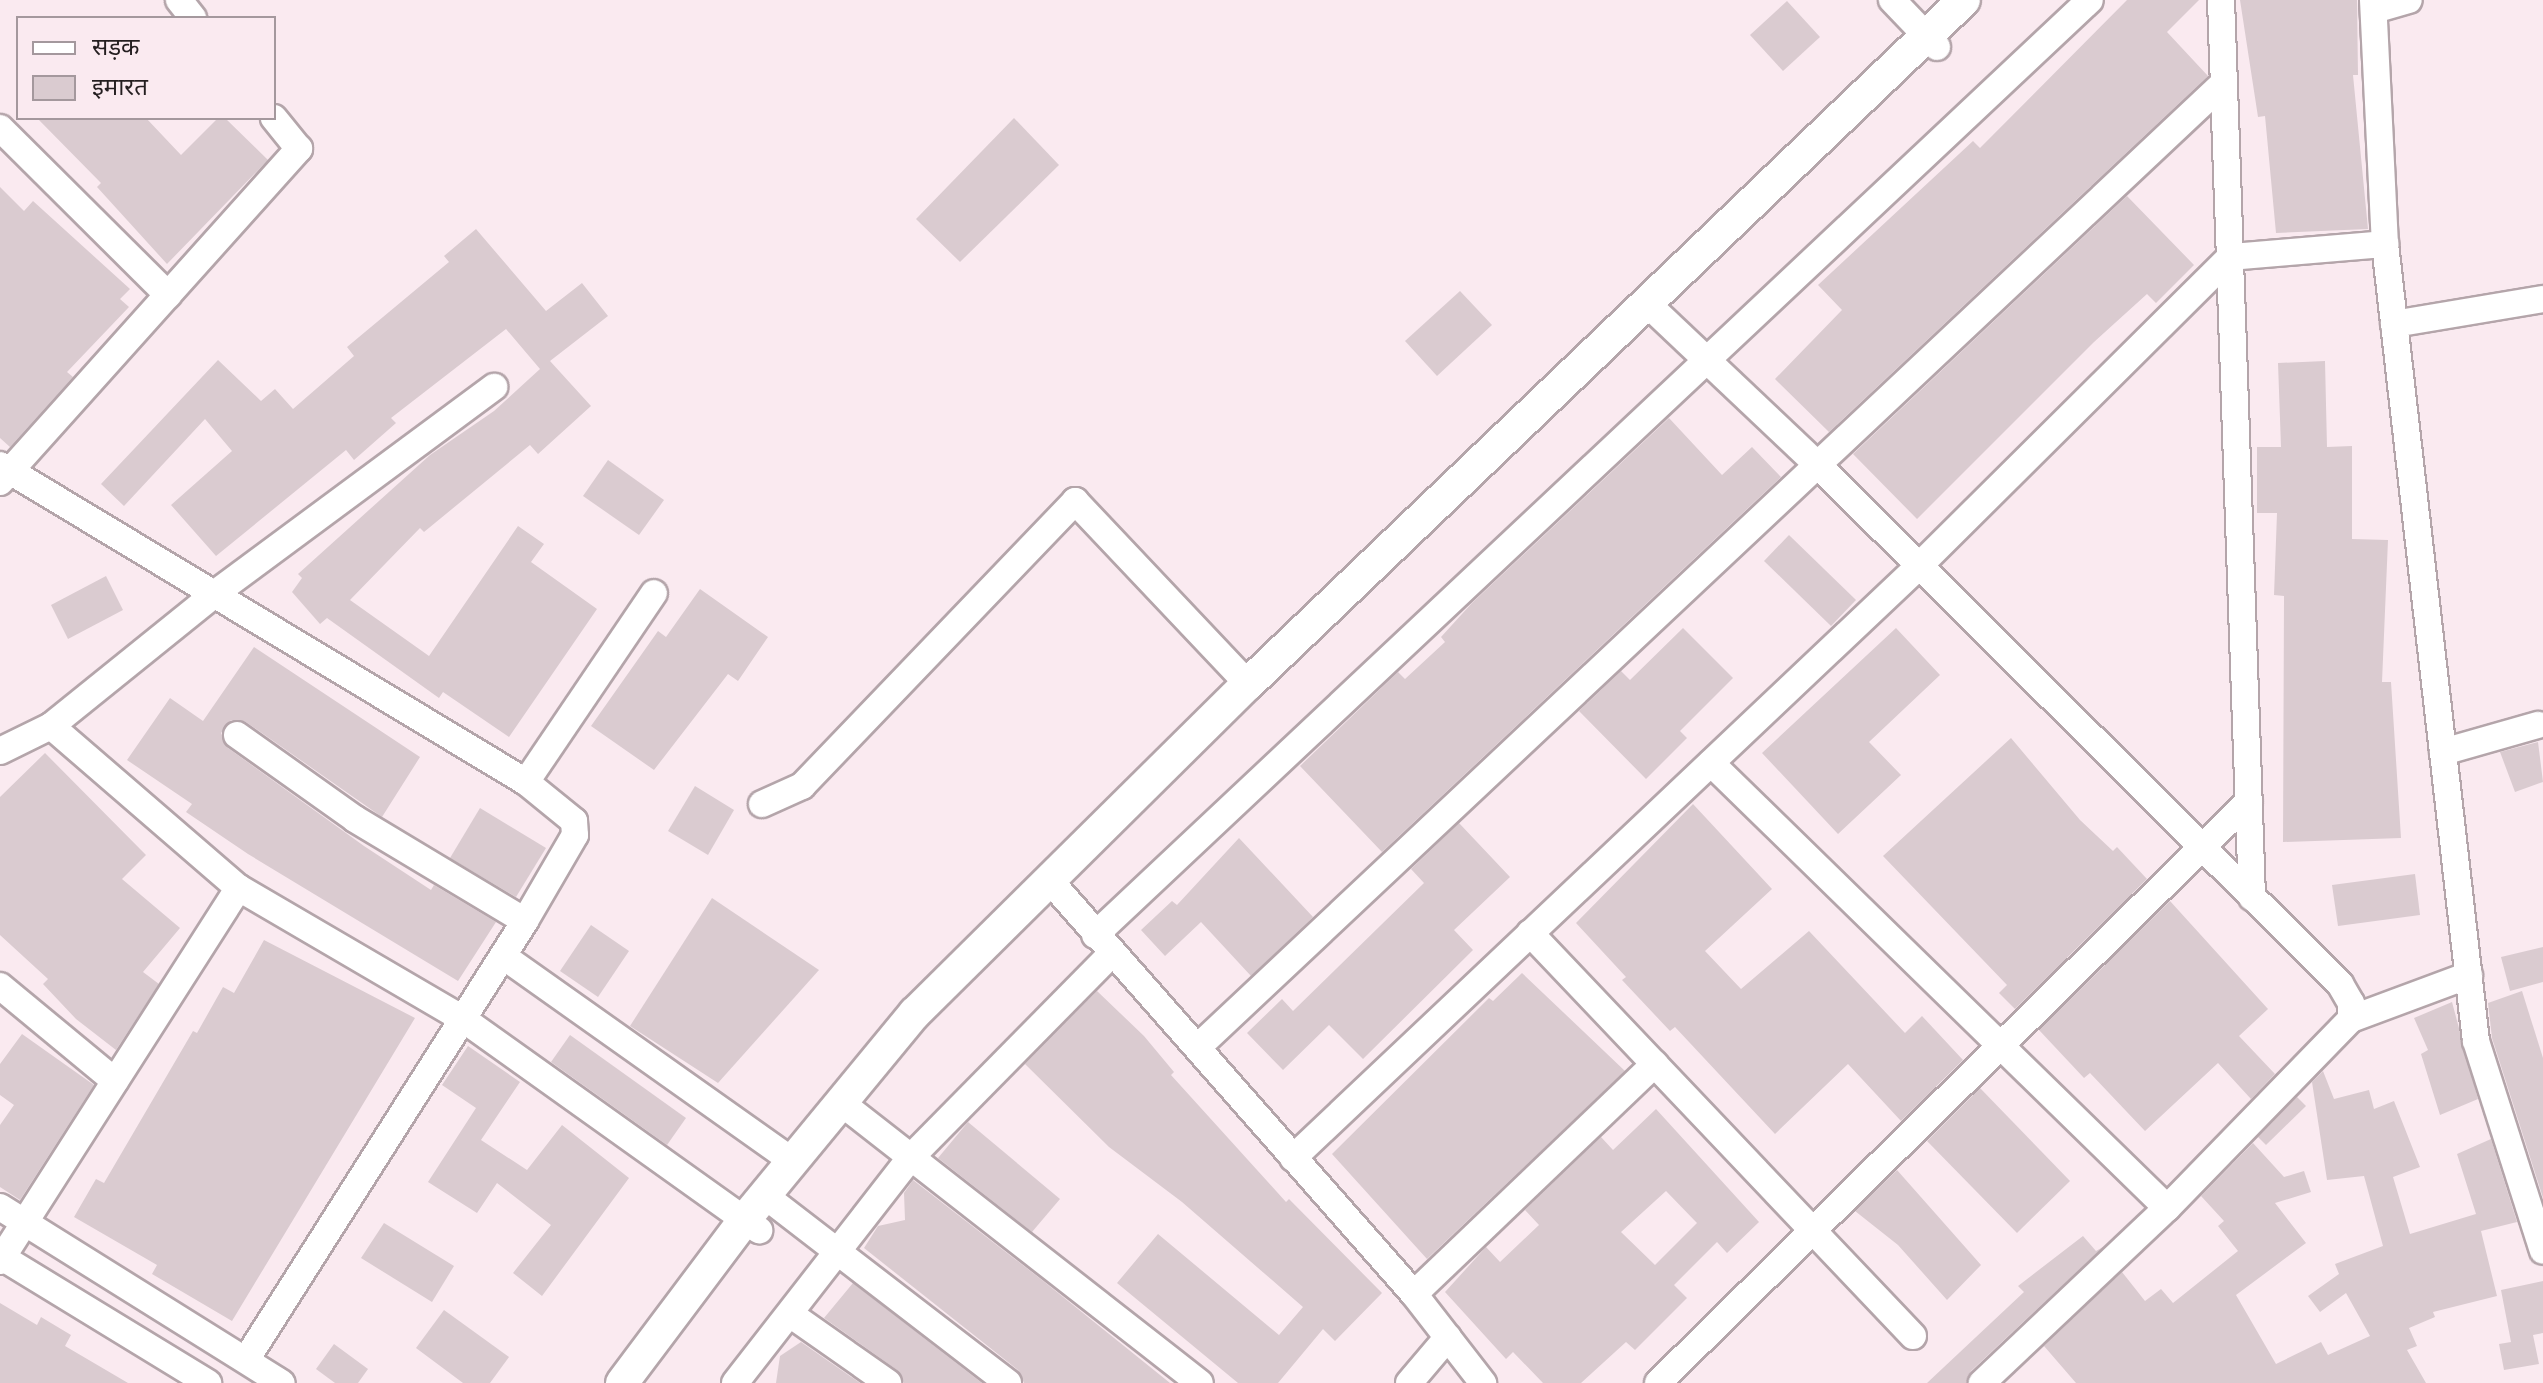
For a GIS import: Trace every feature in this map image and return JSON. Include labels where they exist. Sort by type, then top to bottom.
[{"type":"main road","points":[[647,1383],[792,1161],[915,1013],[1055,887],[1658,314],[1932,42],[1964,0]]},
{"type":"main road","points":[[622,1383],[761,1212],[853,1112],[935,1016],[1248,684],[1932,42],[1986,0]]},
{"type":"street","points":[[179,0],[191,16]]},
{"type":"street","points":[[1892,0],[1932,42]]},
{"type":"street","points":[[735,1383],[911,1157],[1103,944],[1706,361],[2090,0]]},
{"type":"street","points":[[2221,0],[2252,897]]},
{"type":"street","points":[[2409,0],[2373,5],[2385,244],[2476,1041],[2543,1251]]},
{"type":"street","points":[[1198,1047],[2224,83]]},
{"type":"street","points":[[246,1360],[525,921],[575,835],[574,821],[526,782],[217,592],[3,473],[299,149],[276,120]]},
{"type":"street","points":[[0,128],[168,295]]},
{"type":"street","points":[[1293,1158],[1919,566],[2230,257],[2385,244]]},
{"type":"street","points":[[2394,324],[2543,299]]},
{"type":"street","points":[[1658,314],[1819,466],[2340,984],[2351,1003],[2351,1019]]},
{"type":"street","points":[[0,751],[51,726],[217,592],[494,387]]},
{"type":"street","points":[[762,804],[802,786],[1075,501],[1248,684]]},
{"type":"street","points":[[526,782],[654,593]]},
{"type":"street","points":[[51,726],[239,888],[463,1019],[761,1212],[839,1251],[1008,1383]]},
{"type":"street","points":[[2443,752],[2541,726]]},
{"type":"street","points":[[237,735],[355,819],[525,921]]},
{"type":"street","points":[[1711,763],[2167,1208]]},
{"type":"street","points":[[1658,1383],[2249,801]]},
{"type":"street","points":[[1055,887],[1414,1294],[1483,1383]]},
{"type":"street","points":[[194,1379],[1,1258],[239,888]]},
{"type":"street","points":[[1530,933],[1913,1336]]},
{"type":"street","points":[[503,956],[792,1161]]},
{"type":"street","points":[[1982,1383],[2167,1208],[2351,1019],[2469,975]]},
{"type":"street","points":[[0,986],[115,1081]]},
{"type":"street","points":[[1414,1294],[1655,1064]]},
{"type":"street","points":[[853,1112],[1200,1383]]},
{"type":"street","points":[[0,1207],[282,1383]]},
{"type":"street","points":[[790,1314],[888,1383]]},
{"type":"street","points":[[1409,1383],[1448,1337]]},
{"type":"building","points":[[2127,0],[2199,0],[2167,32],[2208,76],[1829,432],[1775,379],[1842,310],[1818,285],[1973,141],[1980,148]]},
{"type":"building","points":[[2240,0],[2357,0],[2358,75],[2353,75],[2368,229],[2276,233],[2265,116],[2258,117]]},
{"type":"building","points":[[1787,1],[1820,37],[1783,71],[1750,35]]},
{"type":"building","points":[[1014,118],[1059,165],[960,262],[916,219]]},
{"type":"building","points":[[39,120],[148,120],[181,155],[216,120],[227,120],[268,160],[167,264],[97,187],[101,183]]},
{"type":"building","points":[[0,187],[24,211],[33,201],[130,289],[120,299],[129,307],[67,372],[73,377],[10,447],[0,438]]},
{"type":"building","points":[[2127,196],[2194,265],[2156,303],[2147,294],[2094,342],[1917,519],[1853,454]]},
{"type":"building","points":[[476,229],[546,311],[582,283],[608,316],[550,361],[591,406],[538,454],[530,445],[424,532],[420,528],[350,600],[429,656],[518,526],[544,544],[531,562],[597,609],[509,737],[443,692],[439,698],[327,618],[320,624],[292,592],[302,578],[298,574],[430,455],[494,411],[540,369],[506,329],[391,418],[396,423],[354,460],[346,450],[216,556],[171,505],[232,451],[205,419],[124,506],[101,484],[218,360],[261,401],[275,389],[293,409],[354,356],[347,347],[449,262],[444,256]]},
{"type":"building","points":[[1460,291],[1492,325],[1437,376],[1405,341]]},
{"type":"building","points":[[2325,361],[2327,447],[2352,446],[2352,539],[2388,540],[2382,682],[2391,682],[2401,838],[2283,842],[2284,596],[2274,595],[2277,513],[2257,513],[2257,447],[2281,447],[2278,363]]},
{"type":"building","points":[[1669,418],[1722,475],[1752,447],[1781,477],[1382,852],[1300,766],[1398,672],[1405,679],[1445,642],[1441,637],[1472,603]]},
{"type":"building","points":[[608,460],[664,500],[639,535],[583,496]]},
{"type":"building","points":[[1789,535],[1856,600],[1831,626],[1764,561]]},
{"type":"building","points":[[106,576],[123,610],[68,639],[51,605]]},
{"type":"building","points":[[700,589],[768,637],[738,681],[728,674],[654,770],[591,726],[658,631],[666,637]]},
{"type":"building","points":[[1683,628],[1733,678],[1680,731],[1687,738],[1646,779],[1579,711],[1621,671],[1630,680]]},
{"type":"building","points":[[1896,628],[1940,675],[1869,742],[1901,775],[1838,834],[1762,753]]},
{"type":"building","points":[[254,647],[420,757],[382,817],[246,722],[231,720],[221,733],[228,748],[364,846],[431,890],[434,885],[496,922],[458,981],[248,854],[186,812],[192,804],[127,760],[170,698],[203,721]]},
{"type":"building","points":[[2011,738],[2080,820],[2113,851],[2117,847],[2147,879],[2015,1009],[1999,993],[2007,985],[1883,856]]},
{"type":"building","points":[[2538,742],[2543,782],[2515,792],[2500,752]]},
{"type":"building","points":[[45,753],[146,855],[122,879],[180,928],[143,972],[159,984],[116,1050],[76,1019],[43,984],[48,979],[0,935],[0,797]]},
{"type":"building","points":[[695,786],[734,810],[708,855],[668,831]]},
{"type":"building","points":[[1693,804],[1772,889],[1705,951],[1741,989],[1809,931],[1905,1033],[1922,1016],[1963,1060],[1901,1121],[1848,1064],[1775,1134],[1675,1027],[1670,1031],[1622,980],[1626,977],[1576,923]]},
{"type":"building","points":[[480,808],[546,848],[516,897],[450,858]]},
{"type":"building","points":[[1459,823],[1510,877],[1454,930],[1473,950],[1363,1059],[1329,1025],[1283,1070],[1247,1033],[1282,999],[1293,1011],[1424,883],[1411,869]]},
{"type":"building","points":[[1239,838],[1313,917],[1251,976],[1201,922],[1165,956],[1141,930],[1172,901],[1177,905]]},
{"type":"building","points":[[2415,874],[2420,915],[2338,926],[2332,885]]},
{"type":"building","points":[[712,898],[819,970],[718,1083],[630,1026]]},
{"type":"building","points":[[2170,901],[2268,1009],[2239,1036],[2275,1074],[2251,1099],[2218,1063],[2145,1131],[2090,1073],[2084,1078],[2039,1030]]},
{"type":"building","points":[[591,925],[629,951],[598,997],[560,971]]},
{"type":"building","points":[[264,940],[415,1018],[232,1321],[152,1274],[157,1265],[74,1217],[96,1179],[104,1183],[193,1031],[197,1033],[223,987],[234,993]]},
{"type":"building","points":[[2543,947],[2543,982],[2510,991],[2501,957]]},
{"type":"building","points":[[1522,973],[1625,1071],[1427,1259],[1332,1154],[1489,998],[1493,1001]]},
{"type":"building","points":[[1097,991],[1144,1036],[1174,1072],[1171,1075],[1286,1202],[1289,1199],[1382,1293],[1335,1341],[1323,1329],[1278,1383],[1238,1383],[1117,1283],[1158,1234],[1279,1335],[1303,1307],[1182,1202],[1109,1147],[1025,1064]]},
{"type":"building","points":[[2522,991],[2543,1058],[2543,1198],[2492,1038],[2488,1003]]},
{"type":"building","points":[[2452,1002],[2478,1099],[2440,1115],[2421,1054],[2428,1050],[2414,1018]]},
{"type":"building","points":[[22,1034],[94,1085],[20,1200],[0,1187],[0,1125],[14,1105],[0,1095],[0,1064]]},
{"type":"building","points":[[570,1035],[686,1118],[667,1145],[551,1062]]},
{"type":"building","points":[[468,1046],[520,1082],[481,1140],[527,1170],[562,1125],[629,1178],[542,1296],[513,1273],[551,1225],[497,1183],[477,1213],[428,1182],[476,1108],[442,1085]]},
{"type":"building","points":[[2323,1071],[2334,1099],[2369,1090],[2374,1109],[2394,1101],[2420,1167],[2393,1177],[2410,1234],[2476,1214],[2457,1154],[2491,1139],[2517,1222],[2481,1231],[2497,1296],[2433,1312],[2435,1317],[2409,1328],[2417,1346],[2407,1350],[2426,1383],[2076,1383],[2044,1346],[2122,1272],[2145,1301],[2161,1289],[2173,1303],[2238,1251],[2218,1226],[2224,1221],[2201,1196],[2253,1143],[2284,1177],[2304,1171],[2311,1192],[2275,1203],[2306,1243],[2236,1295],[2276,1364],[2321,1342],[2328,1355],[2370,1336],[2346,1293],[2320,1312],[2308,1296],[2339,1274],[2335,1264],[2383,1246],[2364,1176],[2327,1180],[2312,1082]]},
{"type":"building","points":[[1980,1088],[2070,1181],[2017,1233],[1927,1141]]},
{"type":"building","points":[[2297,1097],[2306,1106],[2266,1145],[2258,1137]]},
{"type":"building","points":[[1656,1109],[1759,1222],[1727,1253],[1717,1242],[1674,1285],[1687,1298],[1635,1350],[1626,1342],[1581,1383],[1543,1383],[1513,1352],[1506,1359],[1445,1292],[1486,1247],[1500,1262],[1539,1225],[1525,1210],[1601,1137],[1613,1150]],"holes":[[[1666,1191],[1697,1223],[1655,1265],[1621,1232]]]},
{"type":"building","points":[[968,1122],[1060,1199],[1032,1232],[938,1158]]},
{"type":"building","points":[[1897,1170],[1981,1265],[1947,1300],[1898,1245],[1855,1211]]},
{"type":"building","points":[[913,1180],[1170,1383],[1024,1383],[1018,1370],[864,1248],[878,1226],[905,1220],[904,1193]]},
{"type":"building","points":[[384,1223],[454,1266],[432,1302],[361,1258]]},
{"type":"building","points":[[2083,1236],[2096,1251],[2103,1247],[1971,1371],[1966,1383],[1927,1383],[2024,1292],[2018,1286]]},
{"type":"building","points":[[2543,1281],[2543,1333],[2533,1335],[2539,1364],[2504,1370],[2499,1344],[2511,1342],[2501,1290]]},
{"type":"building","points":[[853,1283],[982,1383],[904,1383],[897,1370],[824,1318]]},
{"type":"building","points":[[0,1303],[37,1325],[41,1317],[71,1335],[65,1346],[128,1383],[0,1383]]},
{"type":"building","points":[[444,1310],[509,1357],[490,1383],[463,1383],[416,1348]]},
{"type":"building","points":[[801,1342],[860,1383],[776,1383],[780,1356]]},
{"type":"building","points":[[334,1344],[368,1369],[358,1383],[335,1383],[316,1369]]}]
